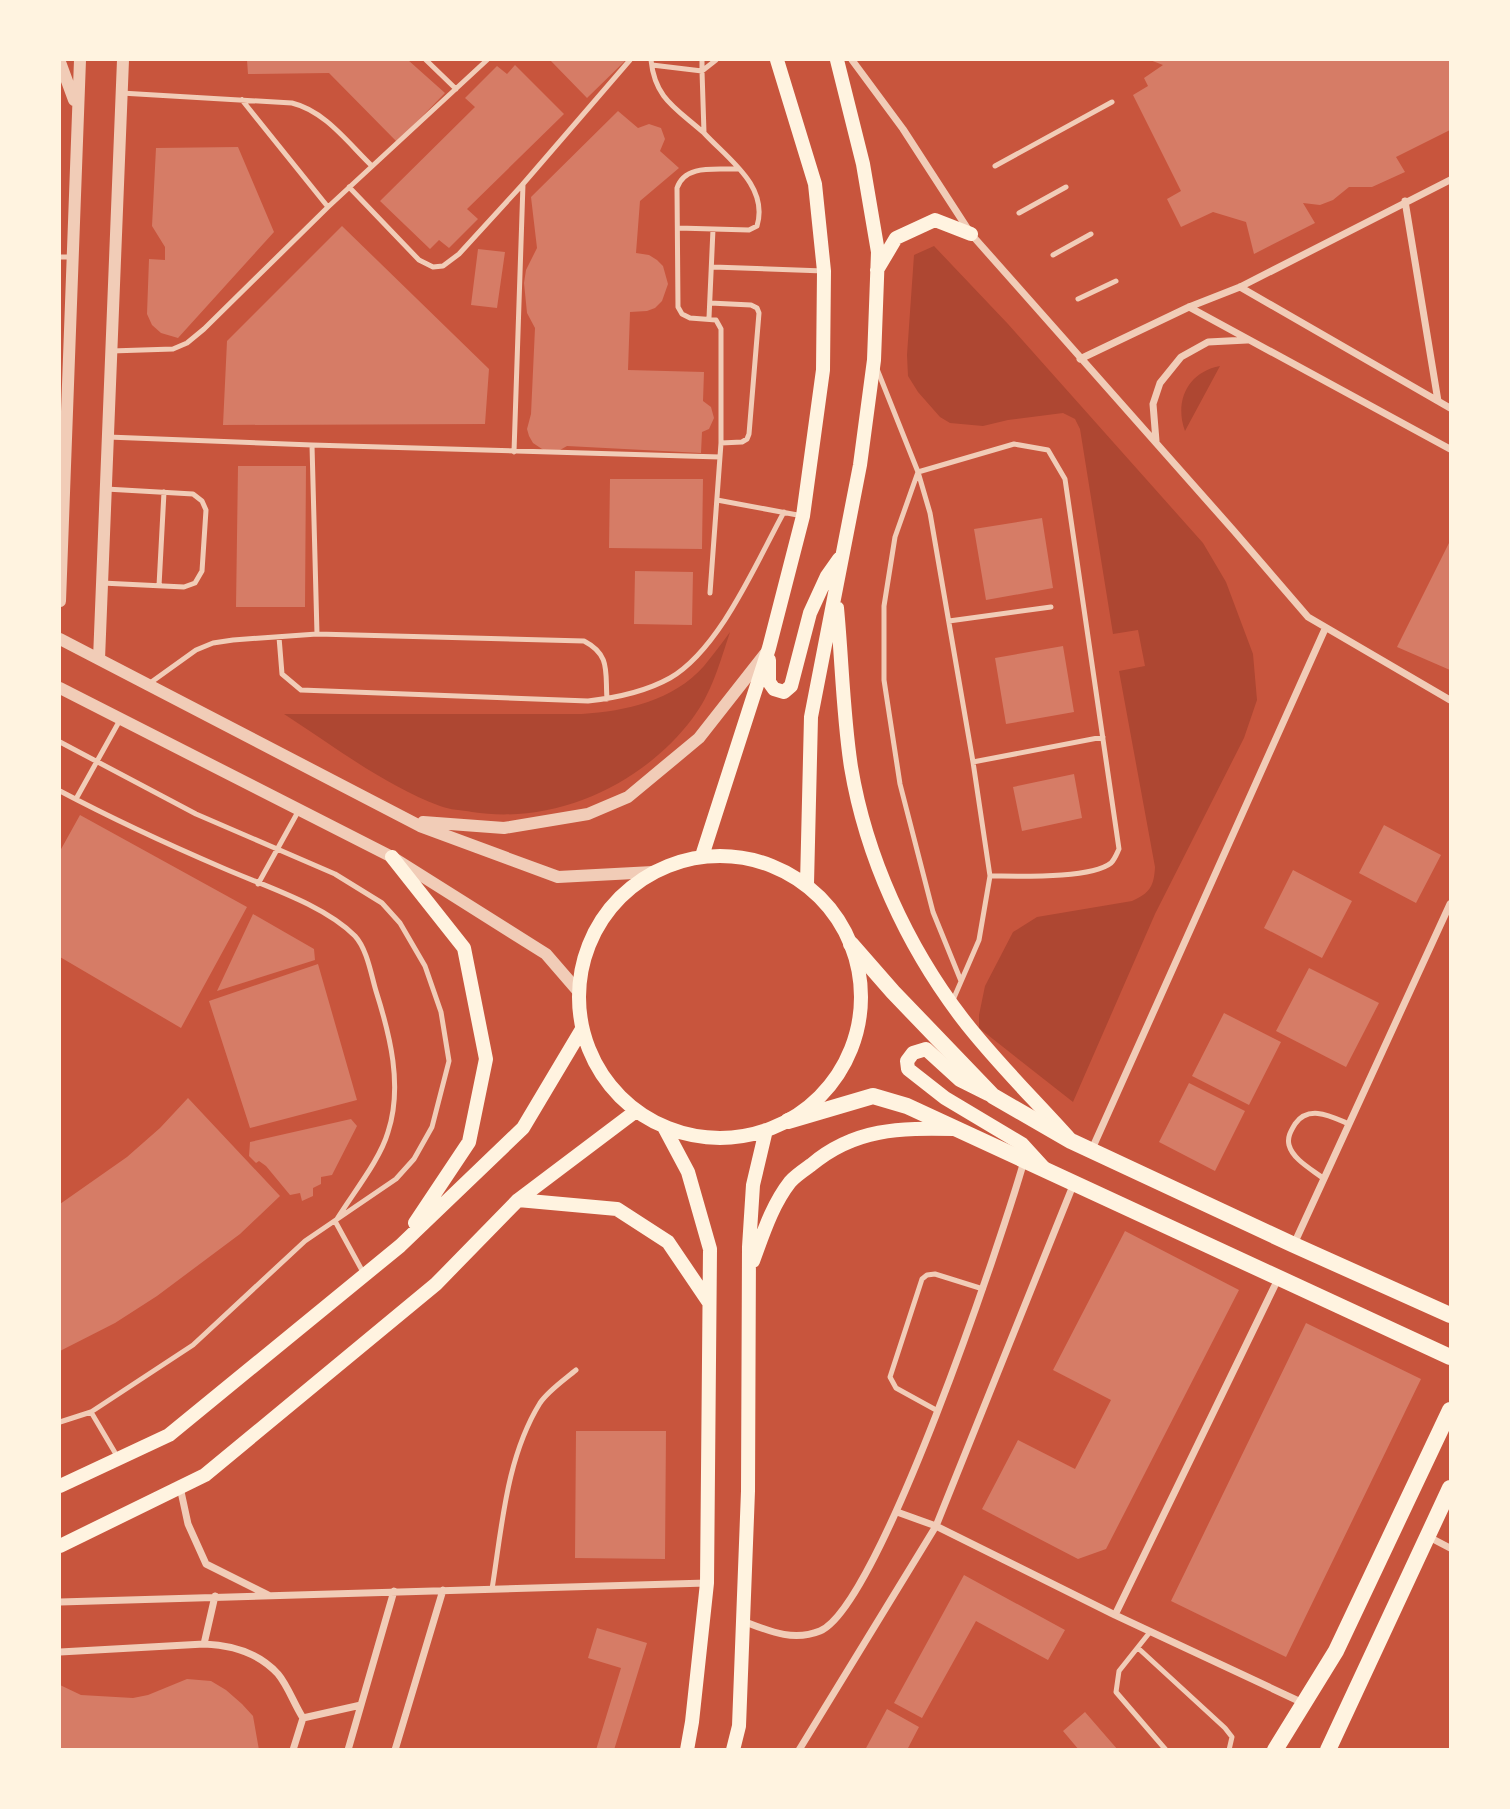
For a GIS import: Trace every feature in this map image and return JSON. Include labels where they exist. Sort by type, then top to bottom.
[{"type":"main road","points":[[702,856],[769,648],[803,516],[823,370],[824,271],[815,184],[776,60]]},
{"type":"main road","points":[[807,884],[811,717],[860,465],[874,360],[877,252],[863,164],[837,60]]},
{"type":"main road","points":[[877,271],[896,238],[935,220],[971,234]]},
{"type":"main road","points":[[769,648],[769,682],[774,689],[784,692],[791,686],[810,612],[827,576],[842,554]]},
{"type":"main road","points":[[835,591],[851,767],[866,832],[887,892],[916,949],[962,1018],[1071,1141]]},
{"type":"main road","points":[[993,1096],[893,992],[852,944],[833,911],[807,884],[775,866],[739,856],[702,856],[653,872],[615,902],[589,944],[578,992],[582,1029],[593,1061],[611,1088],[636,1111],[664,1127],[697,1137],[732,1138],[873,1096],[907,1106],[958,1129],[1451,1357]]},
{"type":"main road","points":[[392,857],[464,948],[486,1059],[469,1142],[400,1246]]},
{"type":"main road","points":[[788,1121],[820,1096],[845,1063],[858,1024],[861,984],[852,944]]},
{"type":"main road","points":[[60,1486],[169,1435],[400,1246],[523,1128],[582,1029]]},
{"type":"main road","points":[[1047,1171],[1021,1144],[945,1098],[908,1069],[907,1061],[913,1053],[926,1049],[960,1080],[1071,1141],[1451,1315]]},
{"type":"main road","points":[[60,1546],[205,1475],[436,1284],[517,1200],[636,1111]]},
{"type":"main road","points":[[664,1127],[688,1171],[710,1249],[707,1583],[687,1749]]},
{"type":"main road","points":[[749,1272],[768,1220],[791,1181],[819,1158],[860,1136],[902,1128],[958,1129]]},
{"type":"main road","points":[[733,1749],[739,1726],[748,1491],[749,1272],[753,1185],[766,1130]]},
{"type":"main road","points":[[517,1200],[617,1209],[668,1242],[708,1301]]},
{"type":"main road","points":[[1275,1749],[1336,1651],[1446,1426],[1451,1410]]},
{"type":"main road","points":[[1328,1749],[1451,1488]]},
{"type":"street","points":[[60,601],[66,257],[80,60]]},
{"type":"street","points":[[99,659],[122,60]]},
{"type":"street","points":[[852,60],[903,129],[971,234],[1308,617],[1451,700]]},
{"type":"street","points":[[60,62],[77,109]]},
{"type":"street","points":[[1080,359],[1189,307],[1240,287],[1451,180]]},
{"type":"street","points":[[1405,201],[1438,401]]},
{"type":"street","points":[[1240,287],[1451,408]]},
{"type":"street","points":[[1189,307],[1451,449]]},
{"type":"street","points":[[1156,442],[1153,404],[1160,383],[1181,357],[1209,342],[1250,340]]},
{"type":"street","points":[[1091,1150],[1325,629]]},
{"type":"street","points":[[60,639],[410,820],[558,877],[653,872]]},
{"type":"street","points":[[410,820],[504,828],[588,814],[628,797],[699,738],[769,648]]},
{"type":"street","points":[[60,688],[392,857],[546,954],[578,992]]},
{"type":"street","points":[[1294,1245],[1451,904]]},
{"type":"street","points":[[743,1621],[778,1635],[800,1636],[822,1631],[841,1615],[857,1592],[897,1512],[983,1289],[1024,1161]]},
{"type":"street","points":[[799,1749],[936,1526],[1074,1183]]},
{"type":"street","points":[[1115,1615],[1279,1278]]},
{"type":"street","points":[[180,1487],[188,1524],[206,1564],[268,1595]]},
{"type":"street","points":[[897,1512],[936,1526],[1150,1632],[1303,1703]]},
{"type":"street","points":[[1429,1537],[1451,1548]]},
{"type":"street","points":[[60,1602],[707,1583]]},
{"type":"street","points":[[395,1749],[443,1590]]},
{"type":"street","points":[[348,1749],[394,1591]]},
{"type":"street","points":[[204,1644],[215,1597]]},
{"type":"street","points":[[60,1652],[204,1644],[230,1645],[259,1657],[279,1676],[303,1717],[293,1749]]},
{"type":"street","points":[[303,1717],[361,1705]]},
{"type":"lane","points":[[426,60],[456,89]]},
{"type":"lane","points":[[111,351],[173,349],[187,343],[349,187],[487,60]]},
{"type":"lane","points":[[349,187],[419,260],[433,267],[443,266],[459,254],[523,184],[630,60]]},
{"type":"lane","points":[[702,60],[704,133]]},
{"type":"lane","points":[[678,228],[749,230],[757,226],[760,216],[753,184],[704,133],[664,98],[655,84],[651,62],[702,71],[716,60]]},
{"type":"lane","points":[[121,93],[292,103],[308,107],[321,116],[372,166]]},
{"type":"lane","points":[[242,100],[328,207]]},
{"type":"lane","points":[[995,166],[1112,102]]},
{"type":"lane","points":[[709,593],[721,443],[721,329],[720,323],[709,318],[690,318],[682,314],[678,307],[677,188],[680,179],[688,171],[737,169]]},
{"type":"lane","points":[[514,452],[523,184]]},
{"type":"lane","points":[[1019,213],[1066,187]]},
{"type":"lane","points":[[709,318],[713,229]]},
{"type":"lane","points":[[1053,255],[1091,234]]},
{"type":"lane","points":[[713,267],[824,271]]},
{"type":"lane","points":[[1078,299],[1116,281]]},
{"type":"lane","points":[[710,303],[751,305],[757,308],[759,313],[749,434],[742,442],[721,443]]},
{"type":"lane","points":[[874,360],[918,472],[930,513],[990,876],[979,940],[952,1003]]},
{"type":"lane","points":[[108,437],[720,457]]},
{"type":"lane","points":[[918,472],[1014,444],[1048,450],[1065,479],[1119,849],[1113,862],[1095,871],[990,876]]},
{"type":"lane","points":[[312,445],[317,634]]},
{"type":"lane","points":[[918,472],[892,551],[884,606],[884,680],[903,797],[933,912],[961,981]]},
{"type":"lane","points":[[102,583],[184,587],[195,583],[202,571],[206,510],[202,500],[193,494],[106,489]]},
{"type":"lane","points":[[159,586],[164,492]]},
{"type":"lane","points":[[716,500],[803,516]]},
{"type":"lane","points":[[279,637],[282,674],[301,690],[587,701],[607,699],[649,688],[671,678],[694,658],[720,627],[784,513]]},
{"type":"lane","points":[[949,621],[1051,607]]},
{"type":"lane","points":[[148,685],[196,650],[213,643],[317,634],[584,641],[596,647],[605,658],[607,699]]},
{"type":"lane","points":[[76,799],[120,719]]},
{"type":"lane","points":[[973,762],[1103,737]]},
{"type":"lane","points":[[60,742],[197,814],[335,874],[382,903],[400,923],[425,966],[441,1012],[449,1061],[432,1127],[414,1159],[396,1179],[306,1241],[193,1345],[91,1412],[60,1422]]},
{"type":"lane","points":[[60,791],[131,829],[291,897],[327,916],[356,937],[363,950],[381,1007],[394,1069],[394,1101],[389,1131],[383,1146],[335,1221]]},
{"type":"lane","points":[[258,884],[299,810]]},
{"type":"lane","points":[[1324,1179],[1293,1152],[1288,1144],[1290,1134],[1299,1118],[1311,1112],[1326,1114],[1349,1124]]},
{"type":"lane","points":[[335,1221],[364,1275]]},
{"type":"lane","points":[[936,1410],[896,1388],[890,1377],[922,1279],[935,1274],[983,1289]]},
{"type":"lane","points":[[492,1589],[512,1470],[525,1433],[542,1401],[576,1370]]},
{"type":"lane","points":[[91,1412],[119,1459]]},
{"type":"lane","points":[[1150,1632],[1119,1671],[1116,1692],[1166,1749]]},
{"type":"lane","points":[[1138,1648],[1226,1728],[1232,1737],[1229,1749]]},
{"type":"shaded area","points":[[934,246],[1008,324],[1203,543],[1226,582],[1253,654],[1257,700],[1244,738],[1155,914],[1073,1102],[979,1028],[979,1015],[985,986],[1013,932],[1037,917],[1132,901],[1147,892],[1152,884],[1155,867],[1119,671],[1145,666],[1138,630],[1113,634],[1080,429],[1075,419],[1063,413],[983,426],[950,423],[940,417],[908,376],[914,255]]},
{"type":"shaded area","points":[[1220,366],[1185,431],[1181,409],[1186,390],[1199,374]]},
{"type":"shaded area","points":[[730,632],[705,699],[672,742],[622,781],[565,806],[534,812],[503,814],[440,806],[379,776],[284,714],[582,714],[632,707],[663,696],[692,678]]},
{"type":"building","points":[[247,60],[408,60],[445,93],[397,142],[329,73],[248,74]]},
{"type":"building","points":[[550,60],[626,60],[587,98]]},
{"type":"building","points":[[1150,60],[1450,60],[1450,130],[1396,157],[1405,172],[1372,187],[1349,187],[1333,200],[1320,205],[1303,203],[1315,223],[1254,254],[1246,222],[1213,212],[1181,227],[1167,199],[1181,191],[1133,95],[1148,86],[1144,78],[1163,65]]},
{"type":"building","points":[[515,65],[564,114],[467,209],[478,219],[449,248],[439,240],[430,249],[380,201],[475,107],[465,98],[497,66],[507,74]]},
{"type":"building","points":[[618,111],[638,128],[649,124],[661,128],[665,139],[660,151],[679,168],[640,201],[636,253],[649,255],[657,260],[663,266],[668,284],[662,301],[655,308],[630,312],[628,370],[704,372],[703,401],[711,407],[714,418],[709,429],[702,432],[701,453],[567,446],[560,450],[545,451],[533,443],[527,429],[531,414],[535,328],[527,313],[524,283],[526,270],[537,248],[531,197]]},
{"type":"building","points":[[238,147],[274,232],[178,338],[161,333],[152,325],[147,314],[149,259],[165,260],[165,247],[152,226],[156,148]]},
{"type":"building","points":[[342,226],[489,369],[485,424],[223,425],[227,341]]},
{"type":"building","points":[[478,249],[505,252],[497,308],[471,305]]},
{"type":"building","points":[[238,466],[306,466],[305,607],[236,607]]},
{"type":"building","points":[[610,479],[703,479],[702,549],[609,548]]},
{"type":"building","points":[[1042,518],[1053,588],[986,600],[974,529]]},
{"type":"building","points":[[1450,541],[1450,670],[1397,647]]},
{"type":"building","points":[[635,571],[693,572],[692,625],[634,624]]},
{"type":"building","points":[[1063,646],[1074,712],[1006,724],[995,658]]},
{"type":"building","points":[[1074,774],[1082,818],[1022,831],[1013,787]]},
{"type":"building","points":[[80,815],[247,907],[181,1028],[60,957],[60,851]]},
{"type":"building","points":[[1384,825],[1441,855],[1416,903],[1359,873]]},
{"type":"building","points":[[1293,870],[1352,901],[1322,958],[1264,928]]},
{"type":"building","points":[[253,914],[314,949],[315,960],[217,991]]},
{"type":"building","points":[[318,964],[357,1100],[250,1128],[209,1001]]},
{"type":"building","points":[[1309,968],[1379,1003],[1346,1067],[1276,1031]]},
{"type":"building","points":[[1224,1013],[1281,1042],[1249,1105],[1192,1076]]},
{"type":"building","points":[[1189,1083],[1245,1111],[1215,1171],[1159,1142]]},
{"type":"building","points":[[188,1098],[280,1196],[240,1234],[157,1296],[115,1323],[60,1351],[60,1204],[127,1157]]},
{"type":"building","points":[[351,1119],[357,1126],[332,1175],[321,1177],[321,1184],[313,1188],[313,1196],[302,1201],[300,1193],[290,1195],[266,1166],[259,1161],[256,1163],[249,1156],[250,1142]]},
{"type":"building","points":[[1125,1231],[1239,1290],[1106,1549],[1078,1559],[982,1509],[1018,1440],[1075,1469],[1111,1400],[1053,1370]]},
{"type":"building","points":[[1306,1323],[1421,1379],[1286,1657],[1171,1601]]},
{"type":"building","points":[[576,1431],[666,1431],[665,1559],[575,1558]]},
{"type":"building","points":[[964,1575],[1065,1630],[1048,1660],[976,1621],[922,1718],[894,1703]]},
{"type":"building","points":[[597,1628],[647,1643],[614,1750],[596,1750],[621,1668],[588,1658]]},
{"type":"building","points":[[187,1679],[211,1681],[242,1704],[253,1716],[259,1750],[60,1750],[60,1685],[81,1695],[133,1698],[148,1695]]},
{"type":"building","points":[[887,1709],[919,1727],[907,1750],[865,1750]]},
{"type":"building","points":[[1085,1712],[1118,1750],[1079,1750],[1063,1731]]}]
